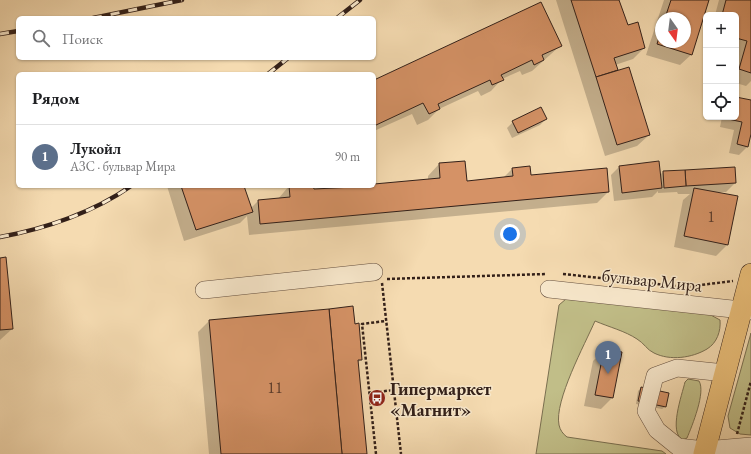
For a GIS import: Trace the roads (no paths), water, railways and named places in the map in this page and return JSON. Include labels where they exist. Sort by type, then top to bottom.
[{"type":"main road","points":[[705,452],[725,373],[746,311],[750,278]]},
{"type":"street","points":[[204,290],[374,272]]},
{"type":"street","name":"бульвар Мира","points":[[550,281],[746,311]]},
{"type":"street","points":[[725,373],[677,368],[655,376],[646,411],[657,430],[678,447],[705,452],[751,446]]},
{"type":"railway","points":[[103,16],[182,0]]},
{"type":"railway","points":[[340,16],[360,0]]},
{"type":"railway","points":[[0,34],[16,31]]},
{"type":"railway","points":[[270,72],[286,60]]},
{"type":"railway","points":[[0,237],[17,234],[68,218],[101,204],[128,188]]},
{"type":"place","name":"Лукойл","points":[[608,374]]},
{"type":"place","name":"Гипермаркет «Магнит»","points":[[377,398]]}]
